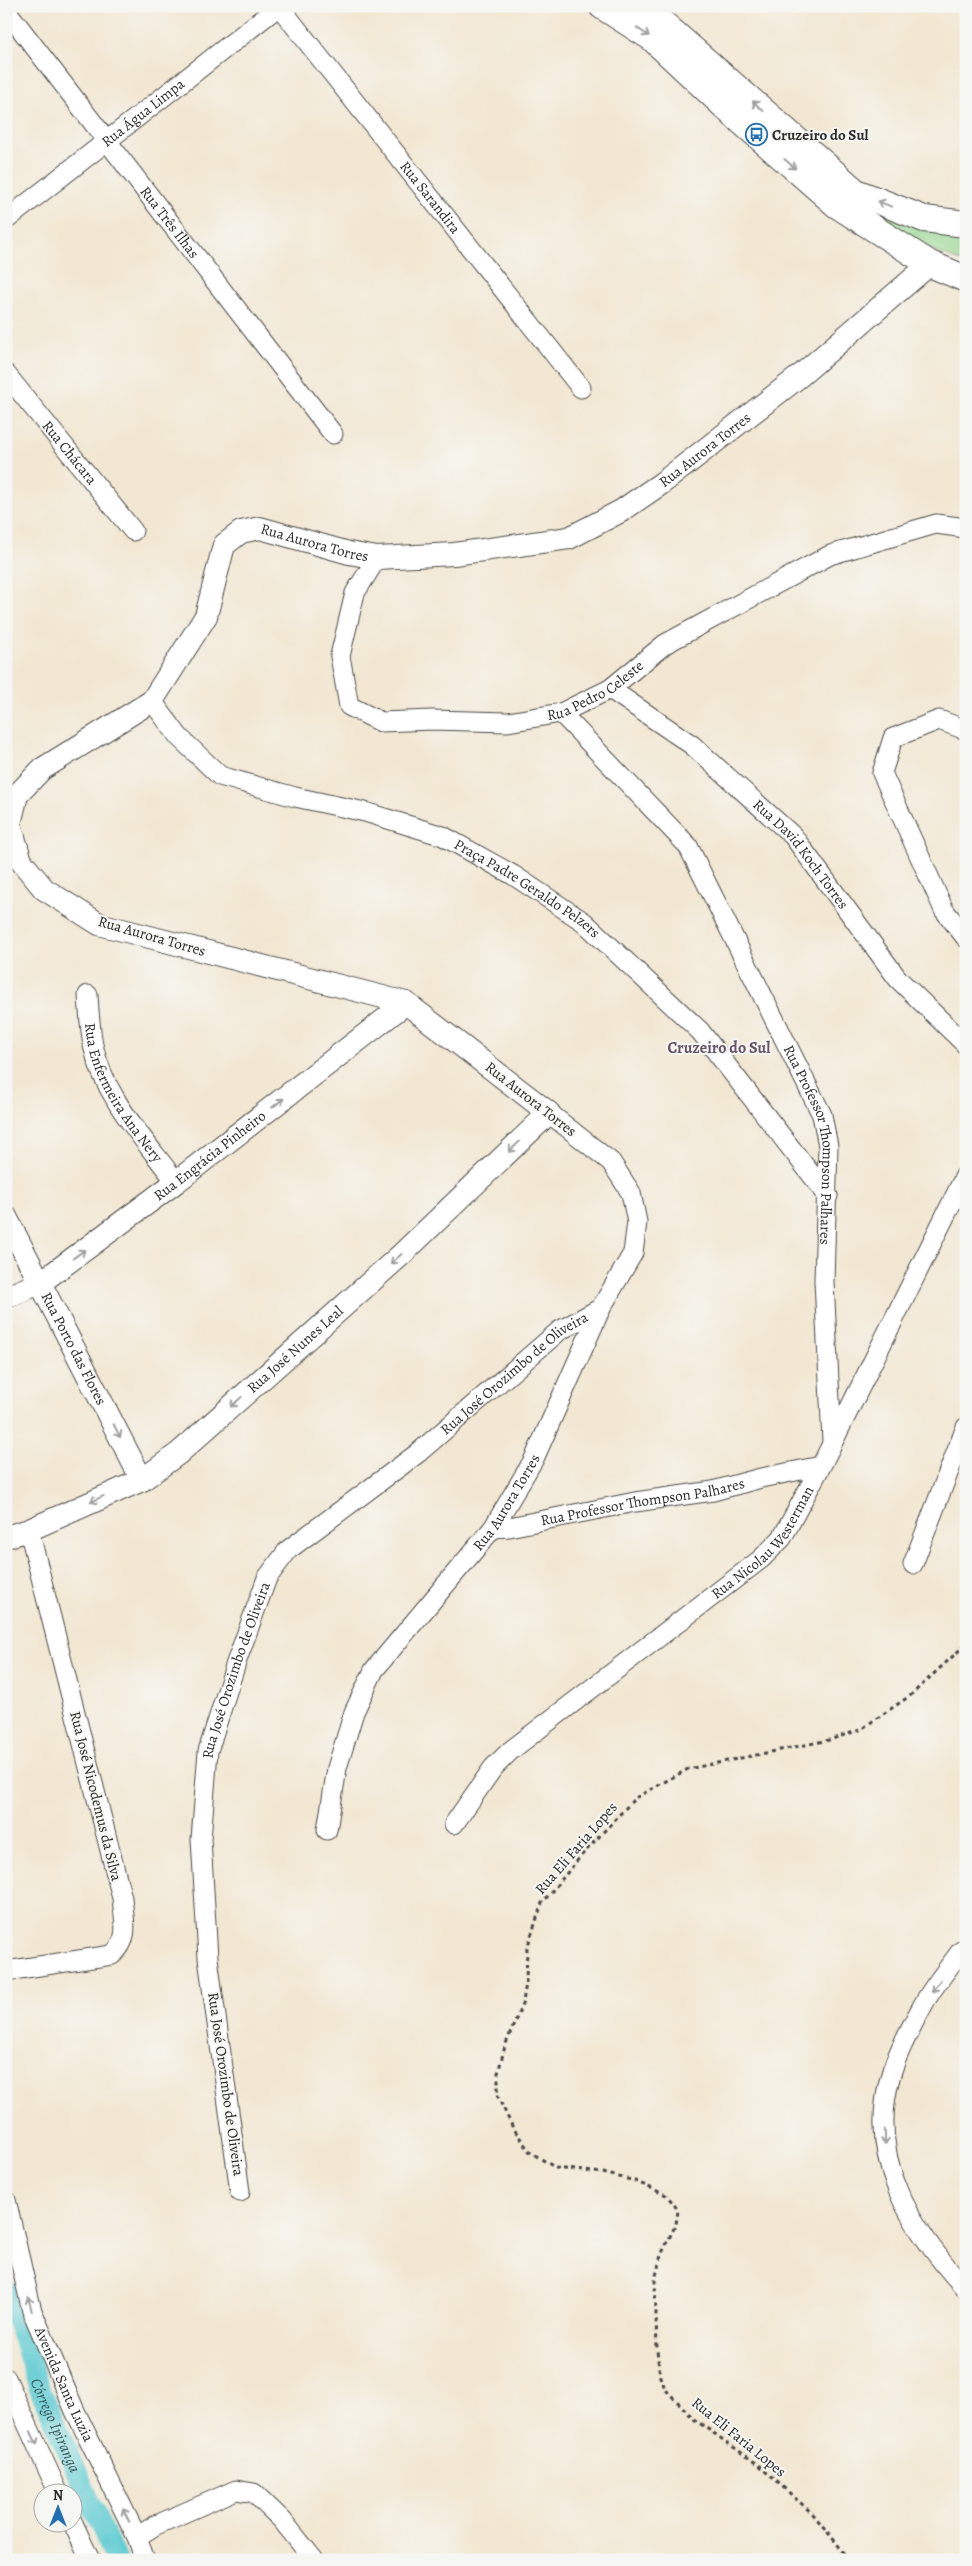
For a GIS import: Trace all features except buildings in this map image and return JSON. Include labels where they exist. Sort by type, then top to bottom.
[{"type":"main road","points":[[602,6],[652,38],[733,114],[837,205],[930,264],[966,279]]},
{"type":"main road","points":[[637,6],[660,21],[856,192],[924,219],[966,224]]},
{"type":"main road","points":[[924,219],[966,216]]},
{"type":"street","name":"Rua Água Limpa","points":[[6,220],[279,6]]},
{"type":"street","name":"Rua Sarandira","points":[[279,6],[581,388]]},
{"type":"street","name":"Rua Três Ilhas","points":[[6,10],[333,434]]},
{"type":"street","name":"Rua Aurora Torres","points":[[327,1830],[337,1768],[354,1712],[374,1670],[493,1528],[534,1459],[601,1308],[633,1253],[637,1222],[631,1193],[611,1162],[406,1003],[99,924],[44,889],[21,861],[10,824],[18,795],[42,769],[152,701],[206,616],[224,545],[240,532],[260,528],[349,553],[377,558],[454,554],[569,538],[621,511],[662,483],[802,375],[930,264]]},
{"type":"street","name":"Rua Chácara","points":[[6,374],[133,531]]},
{"type":"street","name":"Rua Pedro Celeste","points":[[377,558],[355,593],[340,656],[349,706],[381,722],[432,720],[508,722],[561,713],[610,689],[665,644],[830,555],[936,524],[966,528]]},
{"type":"street","name":"Rua David Koch Torres","points":[[610,689],[692,745],[793,836],[898,979],[966,1045]]},
{"type":"street","name":"Praça Padre Geraldo Pelzers","points":[[152,701],[179,737],[220,776],[295,797],[365,812],[443,836],[513,875],[584,922],[700,1032],[828,1196]]},
{"type":"street","name":"Rua Professor Thompson Palhares","points":[[561,713],[688,846],[822,1115],[828,1146],[824,1281],[832,1442]]},
{"type":"street","points":[[966,730],[940,720],[892,738],[882,773],[944,910],[966,938]]},
{"type":"street","name":"Rua Enfermeira Ana Nery","points":[[88,995],[93,1045],[104,1078],[124,1112],[176,1182]]},
{"type":"street","name":"Rua Engrácia Pinheiro","points":[[6,1296],[40,1283],[176,1182],[406,1003]]},
{"type":"street","name":"Rua José Nunes Leal","points":[[6,1537],[29,1530],[142,1480],[179,1453],[394,1260],[549,1113]]},
{"type":"street","name":"Rua Nicolau Westerman","points":[[454,1824],[493,1768],[510,1751],[761,1559],[782,1538],[821,1466],[966,1174]]},
{"type":"street","name":"Rua Porto das Flores","points":[[6,1217],[142,1480]]},
{"type":"street","name":"Rua José Orozimbo de Oliveira","points":[[240,2192],[208,1958],[202,1839],[208,1751],[237,1660],[267,1578],[288,1550],[418,1453],[559,1331],[601,1308]]},
{"type":"street","points":[[912,1564],[966,1427]]},
{"type":"street","name":"Rua Professor Thompson Palhares","points":[[493,1528],[509,1527],[635,1502],[713,1491],[761,1478],[821,1466]]},
{"type":"street","name":"Rua José Nicodemus da Silva","points":[[6,1971],[112,1955],[121,1947],[125,1938],[122,1898],[29,1530]]},
{"type":"street","points":[[966,1948],[960,1952],[923,2004],[891,2073],[884,2112],[886,2157],[902,2202],[946,2268],[966,2289]]},
{"type":"street","name":"Avenida Santa Luzia","points":[[6,2200],[32,2311],[75,2411],[137,2537],[145,2560]]},
{"type":"street","points":[[6,2378],[12,2408],[54,2484]]},
{"type":"street","points":[[137,2537],[154,2526],[236,2490],[254,2493],[282,2520],[314,2560]]},
{"type":"street","points":[[78,2534],[90,2560]]},
{"type":"path","name":"Rua Eli Faria Lopes","points":[[850,2560],[813,2514],[756,2464],[695,2420],[666,2390],[660,2377],[657,2350],[655,2280],[661,2256],[676,2224],[678,2211],[674,2204],[666,2195],[635,2181],[604,2173],[556,2168],[530,2152],[513,2128],[498,2097],[498,2073],[505,2046],[523,2002],[526,1983],[527,1948],[542,1903],[581,1856],[635,1798],[688,1769],[829,1740],[860,1730],[911,1695],[966,1644]]},
{"type":"green space","points":[[852,200],[966,232],[966,264],[930,249]]},
{"type":"waterway","name":"Córrego Ipiranga","points":[[6,2288],[39,2387],[116,2560]]},
{"type":"place","name":"Cruzeiro do Sul","points":[[756,135]]},
{"type":"district","name":"Cruzeiro do Sul","points":[[719,1047]]}]
